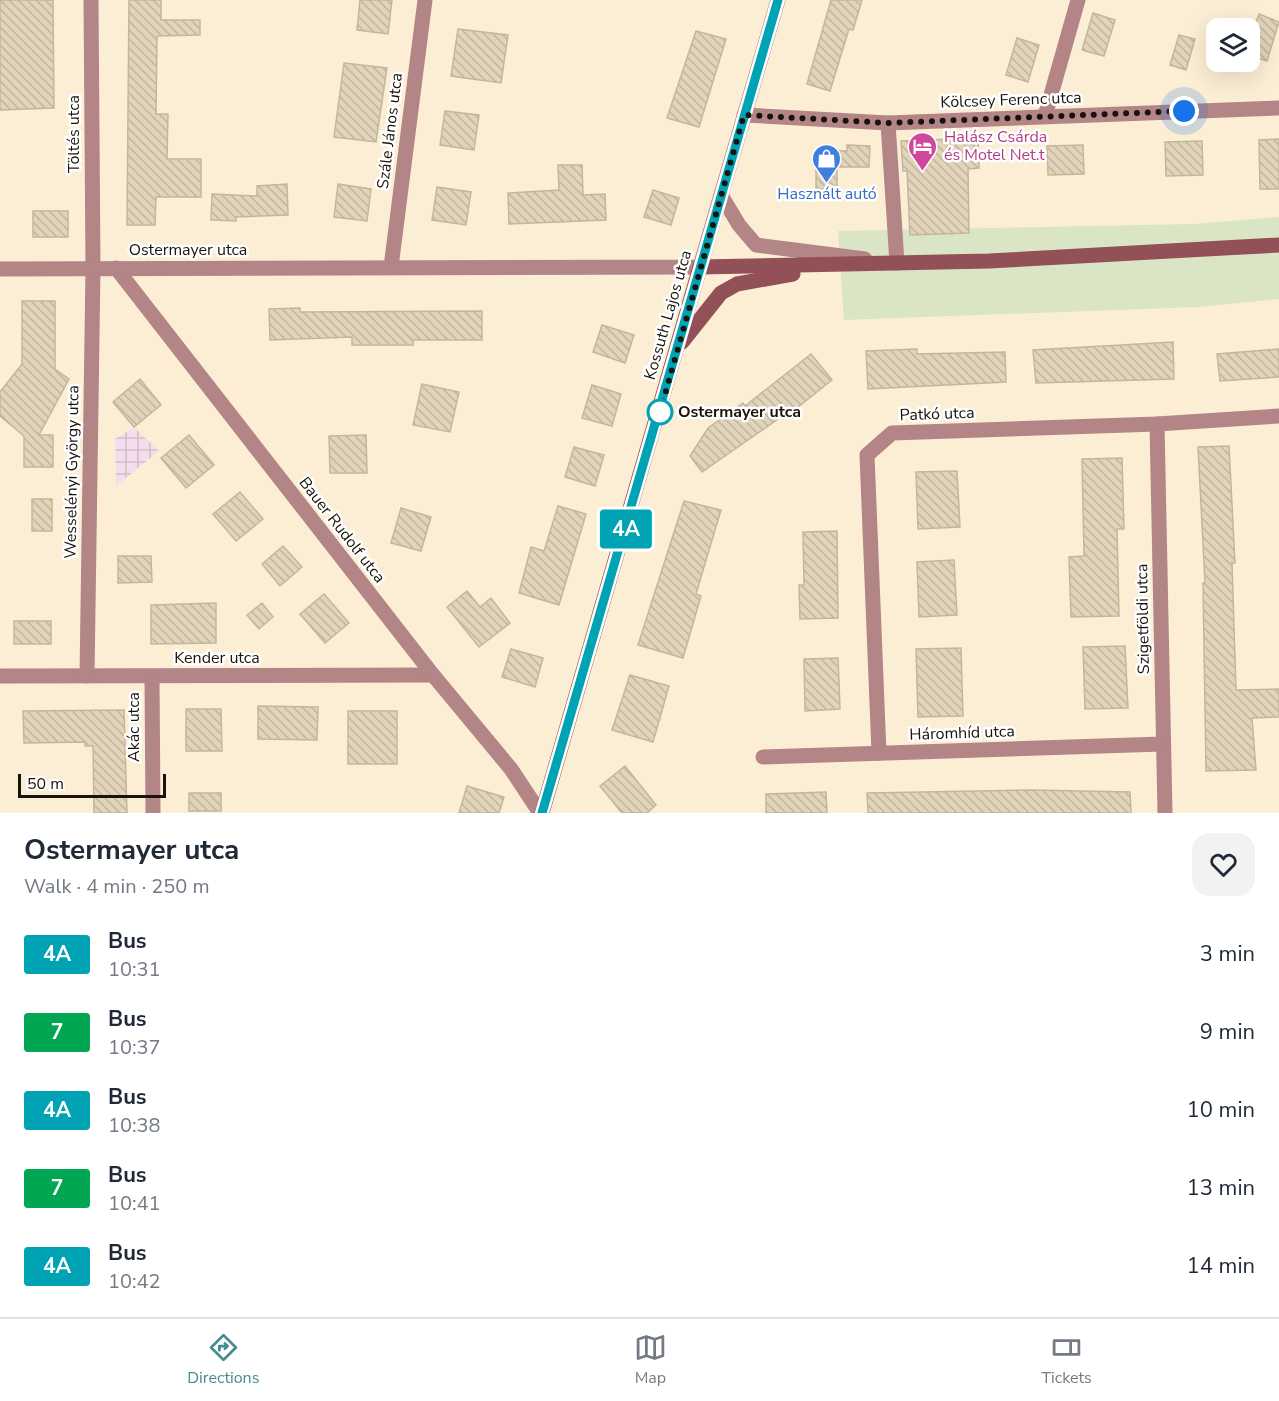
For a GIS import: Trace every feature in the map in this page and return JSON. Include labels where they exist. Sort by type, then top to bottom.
[{"type":"main road","points":[[700,267],[1018,260],[1279,245]]},
{"type":"main road","points":[[678,347],[721,293],[737,284],[775,276],[897,263]]},
{"type":"main road","name":"Kossuth Lajos utca","points":[[541,813],[700,267]]},
{"type":"street","name":"Töltés utca","points":[[91,0],[93,268]]},
{"type":"street","name":"Szále János utca","points":[[391,267],[425,0]]},
{"type":"street","name":"Kossuth Lajos utca","points":[[700,267],[778,0]]},
{"type":"street","points":[[1045,117],[1078,0]]},
{"type":"street","name":"Kölcsey Ferenc utca","points":[[744,115],[888,123],[1278,105]]},
{"type":"street","points":[[721,195],[739,225],[756,245],[897,263],[898,237],[888,123]]},
{"type":"street","name":"Ostermayer utca","points":[[0,269],[700,267]]},
{"type":"street","name":"Wesselényi György utca","points":[[87,676],[93,268]]},
{"type":"street","name":"Bauer Rudolf utca","points":[[116,268],[433,675],[511,769],[541,813]]},
{"type":"street","name":"Patkó utca","points":[[879,753],[867,455],[892,433],[1157,424],[1279,416]]},
{"type":"street","name":"Szigetföldi utca","points":[[1157,424],[1165,813]]},
{"type":"street","name":"Kender utca","points":[[0,676],[433,675]]},
{"type":"street","name":"Akác utca","points":[[152,677],[153,813]]},
{"type":"street","name":"Háromhíd utca","points":[[763,757],[1163,744]]},
{"type":"shaded area","points":[[134,427],[159,451],[116,486],[115,439]]},
{"type":"green space","points":[[1279,217],[1279,299],[1198,307],[844,320],[838,231],[1194,224]]},
{"type":"building","points":[[0,0],[53,0],[54,108],[0,110]]},
{"type":"building","points":[[129,0],[161,0],[161,20],[200,20],[200,35],[157,36],[156,114],[168,114],[167,159],[201,159],[201,197],[156,197],[155,225],[127,225]]},
{"type":"building","points":[[360,0],[392,0],[388,34],[357,30]]},
{"type":"building","points":[[831,0],[862,0],[853,30],[849,29],[830,91],[807,84]]},
{"type":"building","points":[[1093,13],[1115,20],[1104,56],[1082,50]]},
{"type":"building","points":[[1259,14],[1279,22],[1267,61],[1260,59],[1260,18],[1258,18]]},
{"type":"building","points":[[458,29],[508,35],[501,83],[451,76]]},
{"type":"building","points":[[696,31],[726,39],[699,127],[667,118]]},
{"type":"building","points":[[1179,35],[1195,39],[1186,70],[1170,65]]},
{"type":"building","points":[[1017,38],[1039,45],[1028,82],[1006,75]]},
{"type":"building","points":[[344,63],[387,68],[376,142],[334,137]]},
{"type":"building","points":[[445,111],[479,115],[474,150],[440,145]]},
{"type":"building","points":[[978,138],[979,168],[968,169],[969,233],[910,235],[907,171],[903,171],[901,141]]},
{"type":"building","points":[[1279,139],[1279,189],[1260,189],[1259,140]]},
{"type":"building","points":[[1202,141],[1203,175],[1166,176],[1165,142]]},
{"type":"building","points":[[847,145],[870,146],[869,167],[837,167],[837,189],[816,189],[816,150],[847,151]]},
{"type":"building","points":[[1083,145],[1084,174],[1048,175],[1047,146]]},
{"type":"building","points":[[558,165],[582,165],[583,195],[605,194],[606,220],[509,224],[508,193],[559,190]]},
{"type":"building","points":[[287,184],[288,215],[236,217],[236,221],[211,220],[212,194],[257,196],[257,186]]},
{"type":"building","points":[[338,184],[371,189],[367,221],[334,217]]},
{"type":"building","points":[[437,187],[471,192],[466,225],[432,220]]},
{"type":"building","points":[[653,190],[679,198],[671,225],[644,217]]},
{"type":"building","points":[[33,211],[68,211],[68,237],[33,237]]},
{"type":"building","points":[[22,301],[55,301],[55,369],[69,379],[39,435],[53,435],[53,467],[24,467],[24,436],[0,416],[0,392],[22,364]]},
{"type":"building","points":[[300,308],[300,312],[482,311],[482,340],[413,340],[413,345],[352,345],[352,337],[270,340],[269,309]]},
{"type":"building","points":[[602,325],[634,335],[625,363],[593,352]]},
{"type":"building","points":[[1173,342],[1174,379],[1036,383],[1033,350]]},
{"type":"building","points":[[917,349],[917,354],[1005,352],[1006,382],[868,389],[866,351]]},
{"type":"building","points":[[1279,349],[1279,377],[1220,381],[1217,354]]},
{"type":"building","points":[[811,354],[832,380],[783,419],[781,417],[702,472],[690,456],[708,428],[743,403],[745,406]]},
{"type":"building","points":[[140,379],[161,405],[134,427],[113,402]]},
{"type":"building","points":[[422,384],[459,392],[450,432],[413,425]]},
{"type":"building","points":[[592,385],[621,394],[612,426],[582,418]]},
{"type":"building","points":[[189,435],[214,465],[186,488],[161,458]]},
{"type":"building","points":[[366,435],[367,473],[330,473],[329,436]]},
{"type":"building","points":[[1229,446],[1235,563],[1232,563],[1236,690],[1279,689],[1279,717],[1252,718],[1256,770],[1206,771],[1203,583],[1205,583],[1198,447]]},
{"type":"building","points":[[574,447],[604,455],[595,486],[565,477]]},
{"type":"building","points":[[1122,458],[1124,529],[1117,529],[1119,616],[1071,617],[1069,557],[1084,556],[1082,459]]},
{"type":"building","points":[[957,471],[960,527],[918,529],[916,472]]},
{"type":"building","points":[[240,492],[263,519],[236,541],[213,514]]},
{"type":"building","points":[[32,499],[52,499],[52,531],[32,531]]},
{"type":"building","points":[[684,501],[721,510],[696,594],[701,596],[683,658],[638,645]]},
{"type":"building","points":[[558,506],[586,514],[559,605],[519,593],[531,547],[544,551]]},
{"type":"building","points":[[401,508],[431,517],[421,551],[391,543]]},
{"type":"building","points":[[837,531],[838,618],[800,619],[799,585],[804,585],[803,532]]},
{"type":"building","points":[[283,546],[302,567],[280,586],[262,564]]},
{"type":"building","points":[[118,556],[151,556],[152,582],[118,583]]},
{"type":"building","points":[[954,560],[957,615],[919,617],[917,562]]},
{"type":"building","points":[[467,591],[480,607],[491,598],[510,623],[479,647],[447,607]]},
{"type":"building","points":[[324,594],[349,623],[325,643],[300,614]]},
{"type":"building","points":[[216,603],[216,643],[151,644],[151,605]]},
{"type":"building","points":[[262,603],[273,617],[259,629],[247,615]]},
{"type":"building","points":[[14,621],[51,621],[51,644],[14,644]]},
{"type":"building","points":[[1125,646],[1128,708],[1085,709],[1083,647]]},
{"type":"building","points":[[961,648],[963,716],[918,717],[916,649]]},
{"type":"building","points":[[511,649],[543,658],[535,687],[502,677]]},
{"type":"building","points":[[838,658],[840,709],[805,711],[804,659]]},
{"type":"building","points":[[630,675],[669,686],[653,742],[612,730]]},
{"type":"building","points":[[258,706],[318,707],[317,740],[258,739]]},
{"type":"building","points":[[186,709],[221,709],[222,751],[186,751]]},
{"type":"building","points":[[124,710],[127,813],[94,813],[93,746],[85,746],[85,742],[24,743],[23,711]]},
{"type":"building","points":[[348,711],[397,711],[397,764],[348,764]]},
{"type":"building","points":[[625,766],[656,805],[647,813],[622,813],[600,786]]},
{"type":"building","points":[[467,786],[504,797],[499,813],[459,813]]},
{"type":"building","points":[[1032,790],[1130,792],[1131,813],[868,813],[867,793]]},
{"type":"building","points":[[826,792],[827,813],[766,813],[766,794]]},
{"type":"building","points":[[189,793],[221,793],[221,811],[189,811]]},
{"type":"bus line","name":"4A","points":[[542,813],[644,469],[726,175],[778,0]]},
{"type":"place","name":"Halász Csárda és Motel Net.t","points":[[923,172]]},
{"type":"place","name":"Használt autó","points":[[827,184]]},
{"type":"place","name":"Ostermayer utca","points":[[660,412]]},
{"type":"route","points":[[660,412],[744,115],[888,123],[1184,111]]}]
